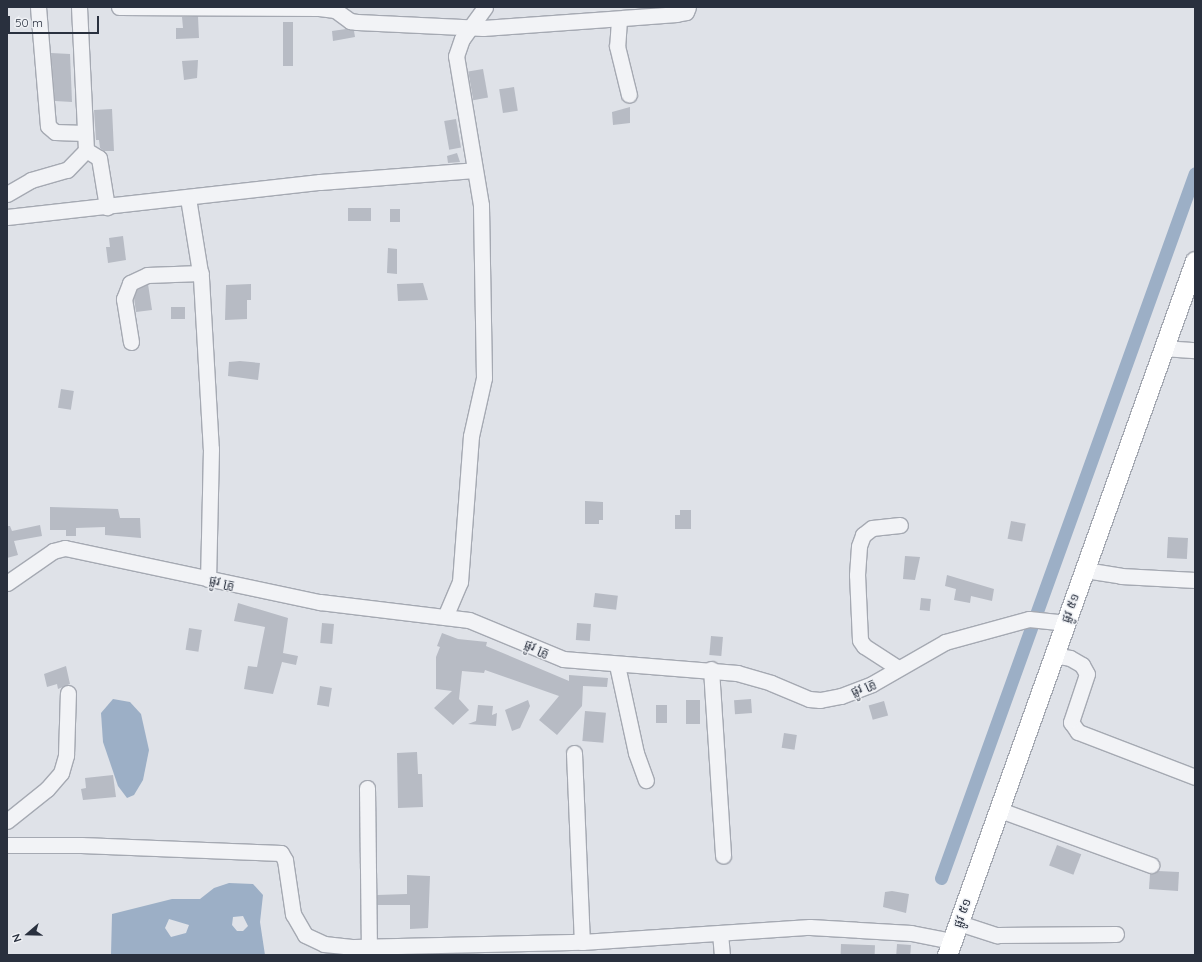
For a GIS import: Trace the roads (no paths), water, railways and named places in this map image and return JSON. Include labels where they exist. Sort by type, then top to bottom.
[{"type":"main road","name":"ផ្លូវ ៥១","points":[[950,948],[972,928],[1000,810],[1053,655],[1059,621],[1085,570],[1195,261]]},
{"type":"street","points":[[38,7],[48,126],[55,132],[85,133]]},
{"type":"street","points":[[7,194],[31,180],[67,170],[86,150],[79,7]]},
{"type":"street","points":[[119,7],[319,8],[335,10],[350,22],[472,28],[612,16],[681,14],[688,7]]},
{"type":"street","points":[[445,618],[460,582],[471,436],[484,378],[481,205],[456,67],[458,47],[472,28],[484,7]]},
{"type":"street","points":[[612,16],[617,46],[629,95]]},
{"type":"street","points":[[86,150],[99,158],[107,207]]},
{"type":"street","points":[[7,217],[188,198],[320,182],[475,170]]},
{"type":"street","points":[[188,198],[201,273],[211,449],[208,579]]},
{"type":"street","points":[[131,342],[124,299],[130,283],[148,275],[201,273]]},
{"type":"street","points":[[1163,348],[1195,350]]},
{"type":"street","points":[[898,668],[864,646],[860,640],[857,575],[859,546],[864,535],[872,528],[900,525]]},
{"type":"street","name":"ផ្លូវ គ្រូ","points":[[7,583],[53,551],[65,548],[320,602],[480,623],[563,658],[617,664],[712,669],[755,678],[798,696],[820,700],[855,691],[945,642],[1029,619],[1059,621]]},
{"type":"street","points":[[1085,570],[1121,576],[1195,580]]},
{"type":"street","points":[[1053,655],[1070,658],[1082,665],[1086,674],[1071,722],[1078,732],[1195,777]]},
{"type":"street","points":[[617,664],[636,753],[646,780]]},
{"type":"street","points":[[712,669],[722,856]]},
{"type":"street","points":[[7,821],[47,789],[61,773],[66,755],[68,693]]},
{"type":"street","points":[[574,753],[582,942]]},
{"type":"street","points":[[367,788],[376,949]]},
{"type":"street","points":[[1000,810],[1151,865]]},
{"type":"street","points":[[7,845],[81,845],[281,852],[286,860],[293,914],[305,935],[324,944],[376,949],[582,942],[810,927],[911,933],[950,948]]},
{"type":"street","points":[[972,928],[1116,934]]},
{"type":"street","points":[[720,933],[722,955]]},
{"type":"water","points":[[113,699],[130,702],[141,714],[149,750],[143,780],[134,795],[127,798],[118,786],[103,742],[101,713]]},
{"type":"water","points":[[229,883],[253,884],[263,895],[260,922],[265,955],[111,955],[112,914],[172,899],[200,899],[214,888]],"holes":[[[243,916],[248,926],[243,931],[237,931],[232,925],[233,917]],[[169,919],[189,925],[186,933],[171,937],[165,928]]]},
{"type":"waterway","points":[[941,878],[1195,173]]}]
